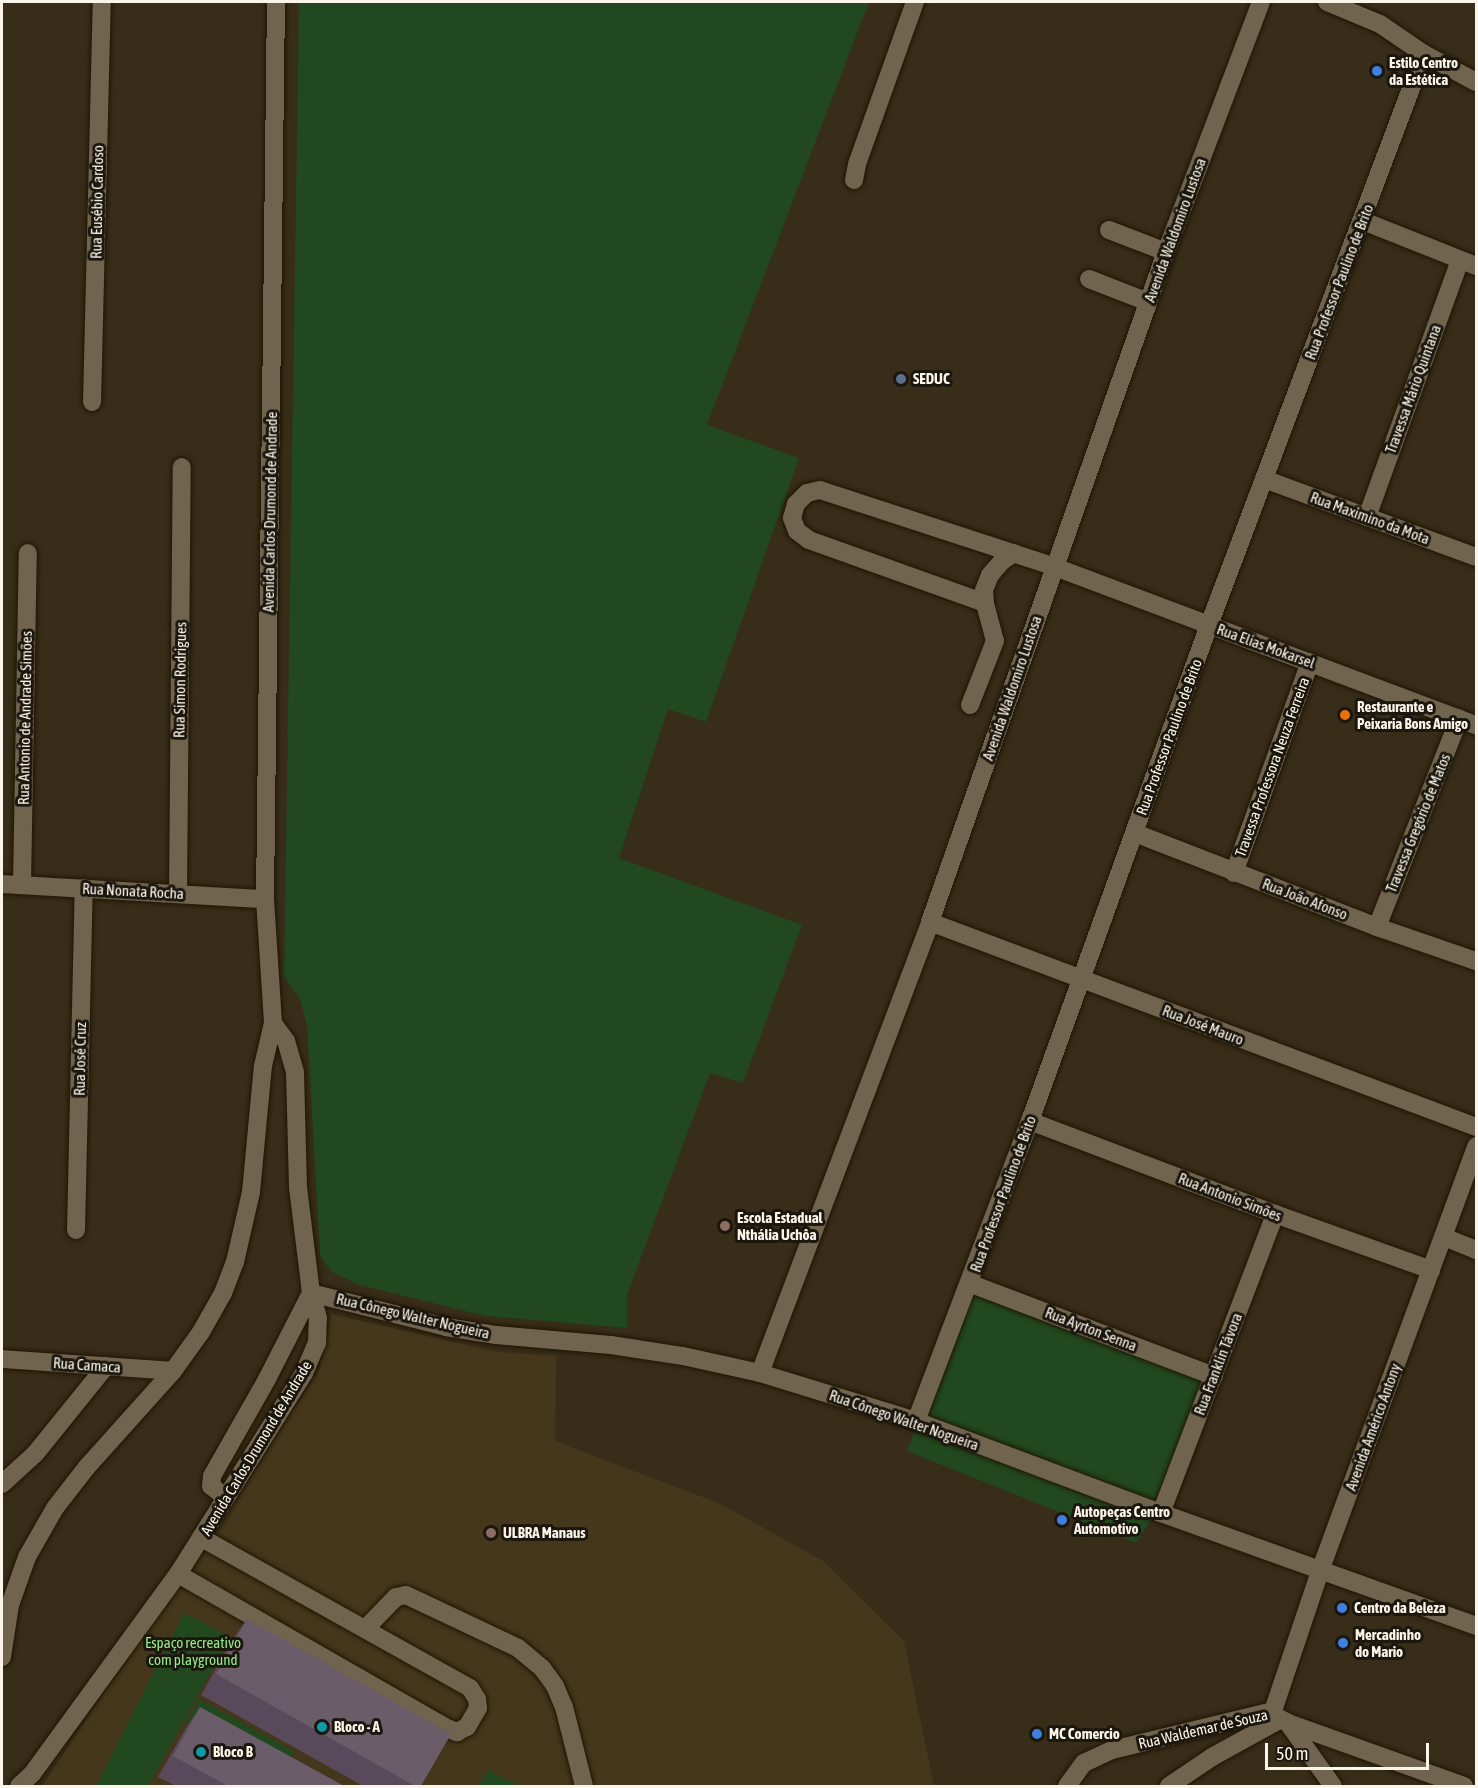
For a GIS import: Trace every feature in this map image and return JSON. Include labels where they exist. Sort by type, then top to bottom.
[{"type":"street","name":"Rua Eusébio Cardoso","points":[[92,402],[102,2]]},
{"type":"street","name":"Avenida Carlos Drumond de Andrade","points":[[2,1658],[10,1605],[27,1557],[55,1508],[86,1468],[173,1371],[206,1322],[235,1262],[251,1192],[263,1066],[273,1023],[265,899],[276,2]]},
{"type":"street","points":[[854,180],[865,140],[915,2]]},
{"type":"street","name":"Avenida Waldomiro Lustosa","points":[[760,1373],[930,922],[1148,302],[1261,2]]},
{"type":"street","points":[[1327,2],[1349,5],[1404,38],[1424,54],[1476,82]]},
{"type":"street","name":"Rua Professor Paulino de Brito","points":[[916,1421],[1030,1121],[1209,625],[1424,54]]},
{"type":"street","points":[[1363,221],[1468,263]]},
{"type":"street","points":[[1108,230],[1166,252]]},
{"type":"street","name":"Travessa Mário Quintana","points":[[1367,517],[1468,263]]},
{"type":"street","points":[[1089,279],[1148,302]]},
{"type":"street","name":"Rua Simon Rodrigues","points":[[178,893],[182,467]]},
{"type":"street","name":"Rua Maximino da Mota","points":[[1264,479],[1476,557]]},
{"type":"street","name":"Rua Elias Mokarsel","points":[[985,603],[809,540],[797,531],[792,518],[796,504],[807,493],[820,490],[1014,553],[1476,725]]},
{"type":"street","name":"Rua Antonio de Andrade Simões","points":[[21,884],[28,553]]},
{"type":"street","points":[[970,705],[995,641],[984,590],[990,575],[1002,561],[1014,553]]},
{"type":"street","name":"Travessa Professora Neuza Ferreira","points":[[1234,873],[1310,662]]},
{"type":"street","name":"Travessa Gregório de Matos","points":[[1377,927],[1459,719]]},
{"type":"street","name":"Rua João Afonso","points":[[1135,833],[1377,927],[1476,961]]},
{"type":"street","name":"Rua Nonata Rocha","points":[[2,884],[265,899]]},
{"type":"street","name":"Rua José Cruz","points":[[75,1230],[84,888]]},
{"type":"street","name":"Rua José Mauro","points":[[930,922],[1476,1127]]},
{"type":"street","name":"Avenida Carlos Drumond de Andrade","points":[[19,1786],[32,1774],[178,1574],[304,1373],[317,1343],[318,1318],[311,1293],[298,1187],[295,1072],[286,1041],[273,1023]]},
{"type":"street","name":"Rua Antonio Simões","points":[[1030,1121],[1275,1214],[1431,1269]]},
{"type":"street","name":"Avenida Américo Antony","points":[[1280,1718],[1320,1571],[1476,1146]]},
{"type":"street","name":"Rua Franklin Távora","points":[[1161,1513],[1275,1214]]},
{"type":"street","points":[[1444,1237],[1476,1250]]},
{"type":"street","name":"Rua Ayrton Senna","points":[[969,1283],[1214,1376]]},
{"type":"street","points":[[226,1498],[211,1486],[212,1476],[267,1379],[311,1293]]},
{"type":"street","name":"Rua Cônego Walter Nogueira","points":[[311,1293],[446,1327],[496,1335],[611,1345],[683,1356],[760,1373],[916,1421],[1161,1513],[1476,1626]]},
{"type":"street","name":"Rua Camaca","points":[[2,1359],[173,1371]]},
{"type":"street","points":[[2,1484],[35,1454],[106,1366]]},
{"type":"street","points":[[178,1574],[448,1729],[457,1732],[467,1727],[477,1708],[477,1699],[470,1688],[202,1538]]},
{"type":"street","points":[[366,1628],[396,1597],[406,1595],[518,1648],[542,1668],[555,1686],[564,1707],[584,1786]]},
{"type":"street","points":[[1280,1718],[1333,1786]]},
{"type":"street","name":"Rua Waldemar de Souza","points":[[1169,1786],[1212,1757],[1280,1718]]},
{"type":"street","name":"Rua Waldemar de Souza","points":[[1067,1786],[1084,1763],[1112,1750],[1280,1718],[1464,1786]]},
{"type":"shaded area","name":"ULBRA Manaus","points":[[331,1314],[498,1352],[556,1356],[555,1441],[721,1504],[823,1561],[904,1641],[934,1786],[42,1786],[319,1371]]},
{"type":"green space","points":[[299,2],[869,2],[707,425],[799,458],[706,722],[668,709],[619,858],[802,925],[743,1083],[710,1073],[627,1295],[627,1328],[486,1316],[360,1285],[332,1272],[320,1256],[307,1026],[300,999],[284,976]]},
{"type":"green space","points":[[971,1289],[1207,1380],[1152,1518],[1136,1543],[907,1451]]},
{"type":"green space","name":"Espaço recreativo com playground","points":[[184,1613],[230,1637],[148,1786],[96,1786]]},
{"type":"green space","points":[[199,1699],[294,1752],[281,1775],[186,1723]]},
{"type":"green space","points":[[488,1770],[519,1786],[479,1786]]},
{"type":"building","points":[[247,1619],[451,1734],[421,1786],[415,1786],[216,1674]]},
{"type":"building","points":[[200,1707],[344,1786],[228,1786],[173,1756]]},
{"type":"place","name":"Estilo Centro da Estética","points":[[1377,71]]},
{"type":"place","name":"SEDUC","points":[[901,379]]},
{"type":"place","name":"Restaurante e Peixaria Bons Amigo","points":[[1345,715]]},
{"type":"place","name":"Escola Estadual Nthália Uchôa","points":[[725,1226]]},
{"type":"place","name":"Autopeças Centro Automotivo","points":[[1062,1520]]},
{"type":"place","name":"ULBRA Manaus","points":[[491,1533]]},
{"type":"place","name":"Centro da Beleza","points":[[1342,1608]]},
{"type":"place","name":"Mercadinho do Mario","points":[[1343,1643]]},
{"type":"place","name":"Bloco - A","points":[[322,1727]]},
{"type":"place","name":"MC Comercio","points":[[1037,1734]]},
{"type":"place","name":"Bloco B","points":[[201,1752]]}]
